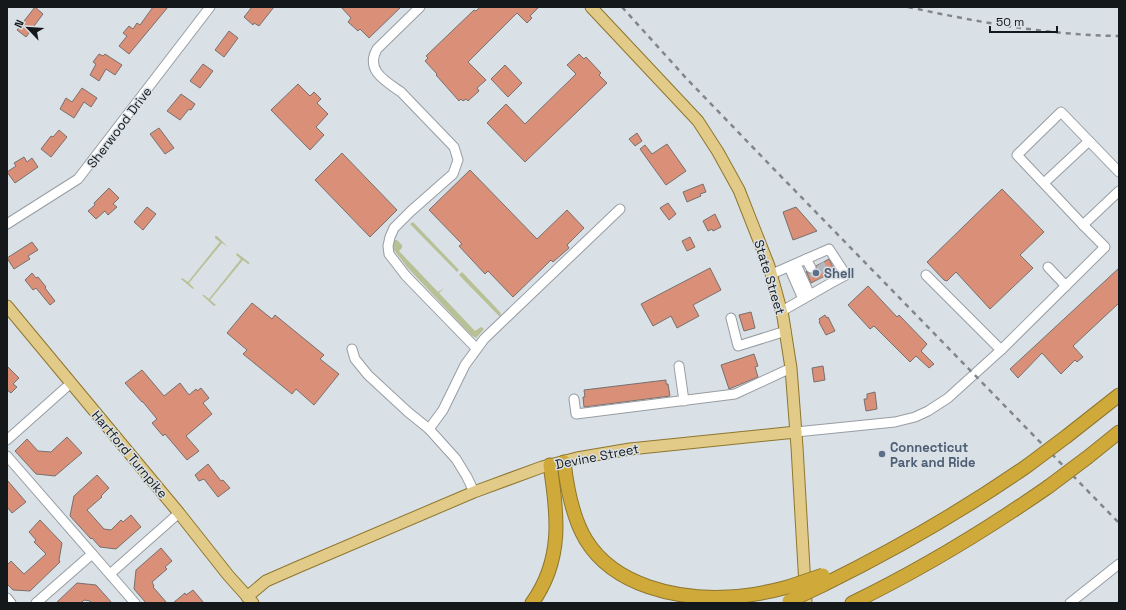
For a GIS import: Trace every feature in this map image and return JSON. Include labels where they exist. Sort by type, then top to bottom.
[{"type":"highway","points":[[787,602],[851,563],[871,561],[938,524],[1027,466],[1119,394]]},
{"type":"highway","points":[[852,603],[885,587],[962,542],[1048,487],[1119,432]]},
{"type":"highway","points":[[564,462],[566,480],[571,501],[582,532],[591,547],[601,558],[622,574],[641,584],[660,591],[680,594],[709,597],[734,597],[823,580]]},
{"type":"highway","points":[[532,603],[548,573],[555,549],[556,521],[550,465]]},
{"type":"highway","points":[[868,603],[885,587]]},
{"type":"main road","name":"State Street","points":[[591,7],[698,121],[718,152],[738,190],[772,274],[782,311],[791,368],[806,603]]},
{"type":"main road","name":"Hartford Turnpike","points":[[7,306],[250,600]]},
{"type":"main road","name":"Devine Street","points":[[250,600],[270,580],[508,478],[550,465],[630,449],[796,432]]},
{"type":"street","name":"Sherwood Drive","points":[[7,224],[78,180],[210,7]]},
{"type":"street","points":[[420,7],[376,49],[372,63],[377,72],[391,86],[400,92],[454,147],[458,160],[456,168],[449,178],[394,228],[388,246],[389,254],[406,276],[476,348]]},
{"type":"street","points":[[1119,172],[1061,112],[1017,155],[1084,225],[1119,191]]},
{"type":"street","points":[[1044,183],[1089,141]]},
{"type":"street","points":[[429,429],[443,410],[465,365],[476,348],[620,209]]},
{"type":"street","name":"Devine Street","points":[[796,432],[874,425],[908,419],[921,415],[934,407],[963,384],[1001,350],[1105,247],[1084,225]]},
{"type":"street","points":[[772,274],[829,249],[846,276],[829,279],[820,284],[807,297],[782,311]]},
{"type":"street","points":[[815,255],[820,264]]},
{"type":"street","points":[[806,259],[811,268]]},
{"type":"street","points":[[792,265],[807,297]]},
{"type":"street","points":[[1048,267],[1066,286]]},
{"type":"street","points":[[926,275],[1001,350]]},
{"type":"street","points":[[731,318],[738,346],[786,331]]},
{"type":"street","points":[[352,350],[355,359],[368,375],[429,429],[456,459],[474,492]]},
{"type":"street","points":[[679,366],[684,401]]},
{"type":"street","points":[[574,399],[576,414],[735,394],[791,368]]},
{"type":"street","points":[[7,440],[71,383]]},
{"type":"street","points":[[7,456],[135,603]]},
{"type":"street","points":[[110,574],[179,513]]},
{"type":"street","points":[[36,603],[92,554]]},
{"type":"street","points":[[1070,603],[1119,564]]},
{"type":"street","points":[[7,598],[11,603]]},
{"type":"green space","points":[[413,222],[459,270],[457,272],[410,224]]},
{"type":"green space","points":[[215,236],[217,236],[228,247],[222,243],[189,283],[194,288],[193,289],[181,279],[182,278],[188,282],[220,242],[215,238]]},
{"type":"green space","points":[[394,240],[397,240],[402,245],[402,248],[399,251],[438,292],[444,288],[439,293],[475,331],[481,327],[484,329],[476,338],[471,335],[407,267],[394,250]]},
{"type":"green space","points":[[237,253],[250,263],[248,264],[243,260],[210,300],[216,305],[214,306],[202,295],[209,299],[241,259],[236,255]]},
{"type":"green space","points":[[462,272],[500,312],[500,317],[459,275]]},
{"type":"building","points":[[35,7],[43,14],[26,37],[17,30]]},
{"type":"building","points":[[153,7],[168,7],[129,54],[119,46],[127,36],[123,33],[129,26],[133,29],[137,23],[140,25]]},
{"type":"building","points":[[252,7],[274,7],[259,26],[254,23],[253,25],[244,17]]},
{"type":"building","points":[[341,7],[401,7],[369,38],[360,29],[358,31],[348,22],[351,18]]},
{"type":"building","points":[[480,7],[539,7],[530,16],[532,18],[527,23],[517,13],[468,62],[486,80],[477,88],[479,91],[468,101],[466,99],[463,101],[461,99],[459,101],[425,61],[428,58],[426,56],[474,10],[476,11]]},
{"type":"building","points":[[229,31],[238,38],[224,57],[215,50]]},
{"type":"building","points":[[99,54],[103,56],[105,54],[122,65],[115,75],[106,69],[99,81],[90,75],[96,64],[93,62]]},
{"type":"building","points":[[579,54],[584,59],[586,57],[601,73],[599,75],[607,83],[525,162],[487,123],[506,104],[525,124],[576,74],[567,65]]},
{"type":"building","points":[[203,64],[213,71],[200,88],[190,81]]},
{"type":"building","points":[[505,65],[522,83],[508,97],[491,79]]},
{"type":"building","points":[[298,84],[310,96],[314,92],[321,99],[317,103],[328,114],[316,127],[324,135],[310,150],[271,110]]},
{"type":"building","points":[[82,88],[97,98],[91,107],[84,102],[74,118],[60,109],[66,98],[72,102]]},
{"type":"building","points":[[181,94],[195,104],[180,120],[167,111]]},
{"type":"building","points":[[159,128],[174,148],[165,154],[150,134]]},
{"type":"building","points":[[59,130],[67,137],[51,157],[41,149],[51,136],[53,137]]},
{"type":"building","points":[[637,133],[642,141],[635,146],[629,139]]},
{"type":"building","points":[[667,144],[686,171],[666,185],[640,149],[645,145],[652,154]]},
{"type":"building","points":[[342,153],[397,210],[370,237],[315,180]]},
{"type":"building","points":[[24,157],[27,162],[32,158],[38,167],[15,183],[7,172],[16,166],[14,163]]},
{"type":"building","points":[[470,170],[537,239],[567,210],[584,228],[567,245],[569,248],[553,262],[551,260],[513,297],[488,271],[485,274],[459,246],[462,244],[429,210]]},
{"type":"building","points":[[703,184],[706,192],[700,194],[701,196],[687,202],[683,192]]},
{"type":"building","points":[[109,188],[119,198],[113,204],[117,207],[108,215],[105,211],[96,219],[88,211]]},
{"type":"building","points":[[1002,189],[1044,232],[1020,255],[1033,268],[990,309],[956,272],[947,281],[944,280],[927,262]]},
{"type":"building","points":[[668,203],[676,214],[669,220],[660,208]]},
{"type":"building","points":[[147,207],[156,214],[143,230],[134,222]]},
{"type":"building","points":[[796,207],[817,231],[793,240],[783,212]]},
{"type":"building","points":[[715,214],[721,227],[713,231],[712,229],[708,231],[703,221]]},
{"type":"building","points":[[690,237],[695,247],[687,251],[682,241]]},
{"type":"building","points":[[32,242],[38,250],[28,256],[30,259],[14,269],[7,258]]},
{"type":"building","name":"Shell","points":[[829,259],[835,271],[811,283],[806,271],[808,273],[814,273],[816,271],[816,266]]},
{"type":"building","points":[[710,268],[721,290],[693,305],[699,316],[677,328],[671,316],[653,326],[641,304]]},
{"type":"building","points":[[1119,268],[1119,303],[1073,346],[1083,357],[1077,362],[1075,360],[1061,374],[1042,353],[1018,378],[1010,369]]},
{"type":"building","points":[[32,273],[36,278],[38,277],[55,301],[50,305],[36,288],[33,290],[25,280]]},
{"type":"building","points":[[868,286],[897,317],[899,315],[927,344],[921,351],[934,364],[929,368],[916,356],[910,362],[874,326],[870,329],[848,305]]},
{"type":"building","points":[[252,303],[272,319],[275,315],[324,355],[320,359],[339,374],[314,405],[296,389],[292,394],[243,354],[247,350],[227,333]]},
{"type":"building","points":[[751,312],[755,328],[744,331],[739,315]]},
{"type":"building","points":[[825,315],[827,318],[828,317],[835,331],[826,335],[819,322],[819,319]]},
{"type":"building","points":[[754,354],[758,366],[755,367],[758,377],[729,389],[721,365]]},
{"type":"building","points":[[7,366],[19,378],[13,384],[17,387],[11,393],[7,390]]},
{"type":"building","points":[[823,366],[825,380],[814,382],[812,368]]},
{"type":"building","points":[[142,370],[164,396],[180,383],[189,395],[196,389],[197,391],[201,388],[209,398],[203,403],[212,414],[186,436],[199,451],[187,460],[165,434],[163,436],[152,423],[157,419],[125,383]]},
{"type":"building","points":[[666,380],[670,396],[584,407],[584,390]]},
{"type":"building","points":[[875,392],[877,409],[866,411],[864,399],[867,399],[867,394]]},
{"type":"building","points":[[67,437],[82,453],[55,476],[36,474],[15,451],[27,439],[38,451],[51,452]]},
{"type":"building","points":[[208,464],[221,481],[223,480],[230,488],[218,497],[204,479],[199,481],[195,475]]},
{"type":"building","points":[[97,475],[109,488],[101,496],[102,497],[87,510],[104,529],[111,530],[121,520],[123,522],[131,515],[141,527],[116,549],[100,547],[70,516],[74,496]]},
{"type":"building","points":[[7,480],[26,502],[12,513],[7,507]]},
{"type":"building","points":[[40,520],[62,543],[59,560],[60,562],[30,591],[13,590],[7,584],[7,565],[11,561],[24,574],[46,554],[34,542],[36,540],[29,532]]},
{"type":"building","points":[[161,548],[172,561],[165,567],[167,569],[152,582],[153,587],[167,603],[146,603],[134,589],[136,570]]},
{"type":"building","points":[[77,583],[96,585],[112,603],[92,603],[84,600],[81,603],[56,603]]},
{"type":"building","points":[[193,590],[204,603],[173,603],[185,593],[186,595]]},
{"type":"tunnel","points":[[820,264],[827,275]]},
{"type":"tunnel","points":[[811,268],[818,280]]},
{"type":"railway","points":[[622,7],[686,78],[1119,523]]},
{"type":"railway","points":[[908,7],[1013,27],[1066,33],[1119,36]]},
{"type":"place","name":"Shell","points":[[816,273]]},
{"type":"place","name":"Connecticut Park and Ride","points":[[882,454]]}]
